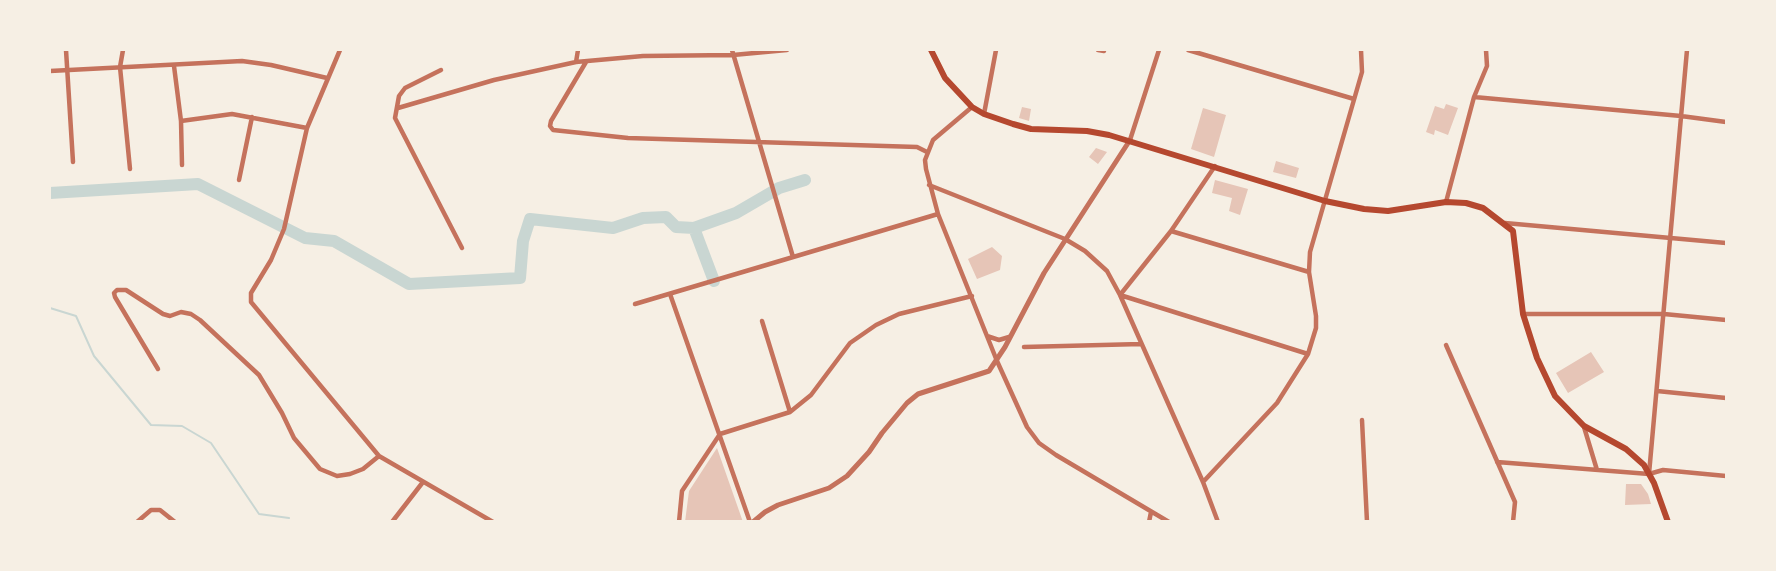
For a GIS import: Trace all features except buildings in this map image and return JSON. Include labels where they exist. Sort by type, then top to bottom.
[{"type":"main road","points":[[931,50],[945,78],[972,107],[984,114],[1031,129],[1087,132],[1130,140],[1325,201],[1364,209],[1388,212],[1446,202],[1466,203],[1483,208],[1513,231],[1523,314],[1537,358],[1555,396],[1584,426],[1626,449],[1638,459],[1649,474],[1668,522]]},
{"type":"street","points":[[66,50],[74,162]]},
{"type":"street","points":[[123,50],[120,68],[130,169]]},
{"type":"street","points":[[340,50],[307,128],[284,229],[271,260],[251,293],[251,302],[380,456],[491,521]]},
{"type":"street","points":[[576,62],[578,50]]},
{"type":"street","points":[[398,108],[494,80],[576,62],[643,56],[787,50]]},
{"type":"street","points":[[984,114],[996,50]]},
{"type":"street","points":[[1098,50],[1104,51]]},
{"type":"street","points":[[670,294],[752,522],[771,509],[829,488],[847,476],[907,403],[918,394],[980,375],[989,371],[997,361],[1044,273],[1130,140],[1159,50]]},
{"type":"street","points":[[1188,50],[1354,99]]},
{"type":"street","points":[[1203,482],[1277,403],[1308,354],[1317,316],[1309,272],[1310,252],[1362,72],[1361,50]]},
{"type":"street","points":[[1446,202],[1474,97],[1487,66],[1486,50]]},
{"type":"street","points":[[1649,474],[1687,50]]},
{"type":"street","points":[[732,52],[793,257]]},
{"type":"street","points":[[50,71],[242,61],[327,78]]},
{"type":"street","points":[[586,62],[550,126],[553,130],[628,138],[917,147],[927,152]]},
{"type":"street","points":[[174,66],[182,165]]},
{"type":"street","points":[[441,70],[405,88],[399,96],[395,118],[462,248]]},
{"type":"street","points":[[1474,97],[1726,122]]},
{"type":"street","points":[[972,107],[933,140],[925,160],[929,185],[938,214],[997,361],[1027,428],[1056,456],[1169,522]]},
{"type":"street","points":[[180,121],[232,114],[307,128]]},
{"type":"street","points":[[239,180],[252,117]]},
{"type":"street","points":[[1120,294],[1171,231],[1215,166]]},
{"type":"street","points":[[929,185],[1065,239],[1098,261],[1107,271],[1120,294],[1203,482],[1218,522]]},
{"type":"street","points":[[635,304],[938,214]]},
{"type":"street","points":[[1505,223],[1726,243]]},
{"type":"street","points":[[1171,231],[1309,272]]},
{"type":"street","points":[[158,369],[115,297],[114,293],[117,290],[126,290],[163,314],[170,316],[181,312],[191,314],[242,357],[259,375],[294,438],[320,469],[337,476],[350,474],[363,470],[380,456]]},
{"type":"street","points":[[1120,294],[1308,354]]},
{"type":"street","points":[[680,522],[682,491],[720,434],[790,412],[811,396],[850,343],[862,334],[899,314],[972,296]]},
{"type":"street","points":[[1523,314],[1664,314],[1726,320]]},
{"type":"street","points":[[762,321],[790,412]]},
{"type":"street","points":[[987,336],[999,340],[1009,337]]},
{"type":"street","points":[[1024,347],[1141,344]]},
{"type":"street","points":[[1446,345],[1515,502],[1513,522]]},
{"type":"street","points":[[1657,391],[1726,398]]},
{"type":"street","points":[[1362,420],[1367,522]]},
{"type":"street","points":[[1584,426],[1597,470]]},
{"type":"street","points":[[1497,462],[1649,474],[1663,470],[1726,476]]},
{"type":"street","points":[[392,522],[423,482]]},
{"type":"street","points":[[137,522],[151,510],[160,510],[175,522]]},
{"type":"street","points":[[1149,522],[1151,512]]},
{"type":"waterway","points":[[50,193],[198,184],[305,238],[334,241],[409,284],[520,278],[523,241],[530,219],[613,228],[643,218],[666,217],[676,227],[694,228],[736,213],[779,188],[805,180]]},
{"type":"waterway","points":[[694,228],[714,281]]},
{"type":"waterway","points":[[50,308],[76,316],[94,356],[151,425],[182,426],[211,443],[259,514],[289,518]]}]
